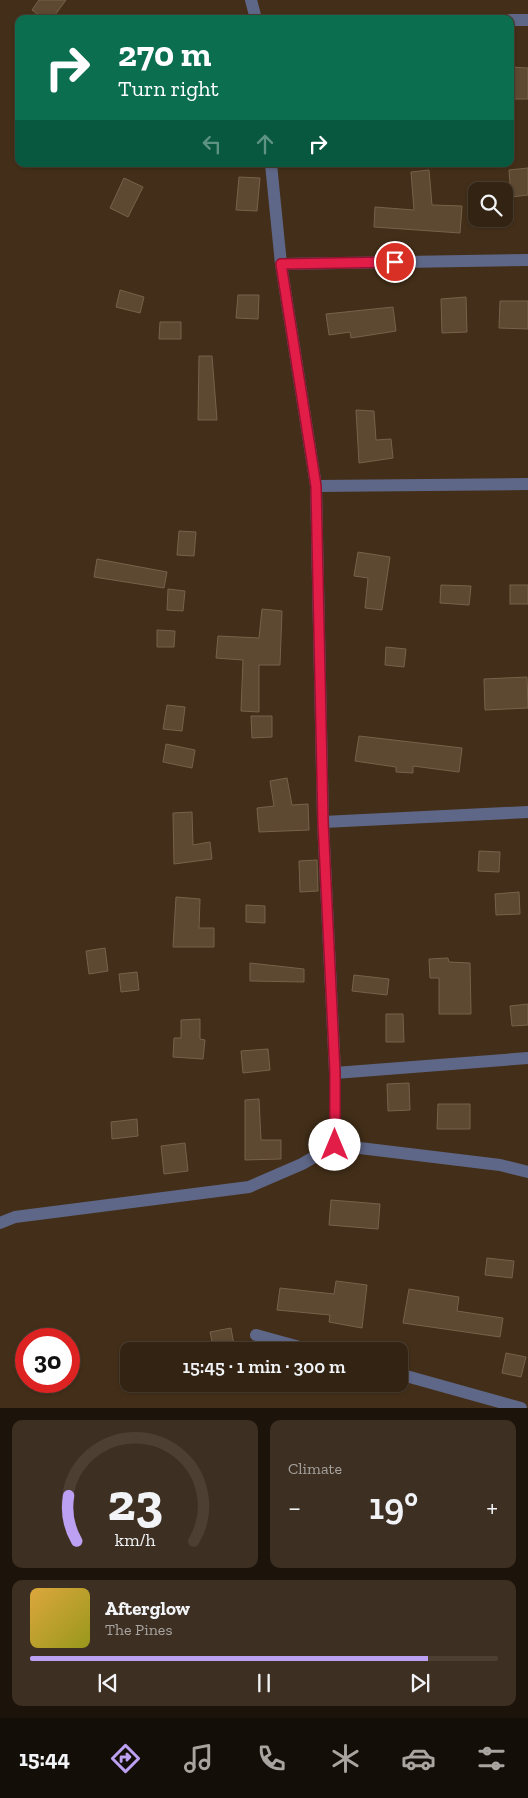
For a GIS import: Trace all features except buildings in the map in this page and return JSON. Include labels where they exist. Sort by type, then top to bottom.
[{"type":"street","points":[[251,0],[255,15]]},
{"type":"street","points":[[514,20],[528,20]]},
{"type":"street","points":[[271,167],[281,264],[316,486],[323,822],[335,1073],[335,1145]]},
{"type":"street","points":[[281,264],[528,260]]},
{"type":"street","points":[[316,486],[528,484]]},
{"type":"street","points":[[323,822],[528,812]]},
{"type":"street","points":[[335,1073],[528,1058]]},
{"type":"street","points":[[0,1223],[15,1217],[249,1187],[302,1164],[335,1145],[500,1165],[528,1172]]},
{"type":"street","points":[[256,1335],[281,1342]]},
{"type":"street","points":[[408,1377],[521,1408]]},
{"type":"route","points":[[335,1145],[335,1073],[323,822],[316,486],[281,264],[395,262]]}]
